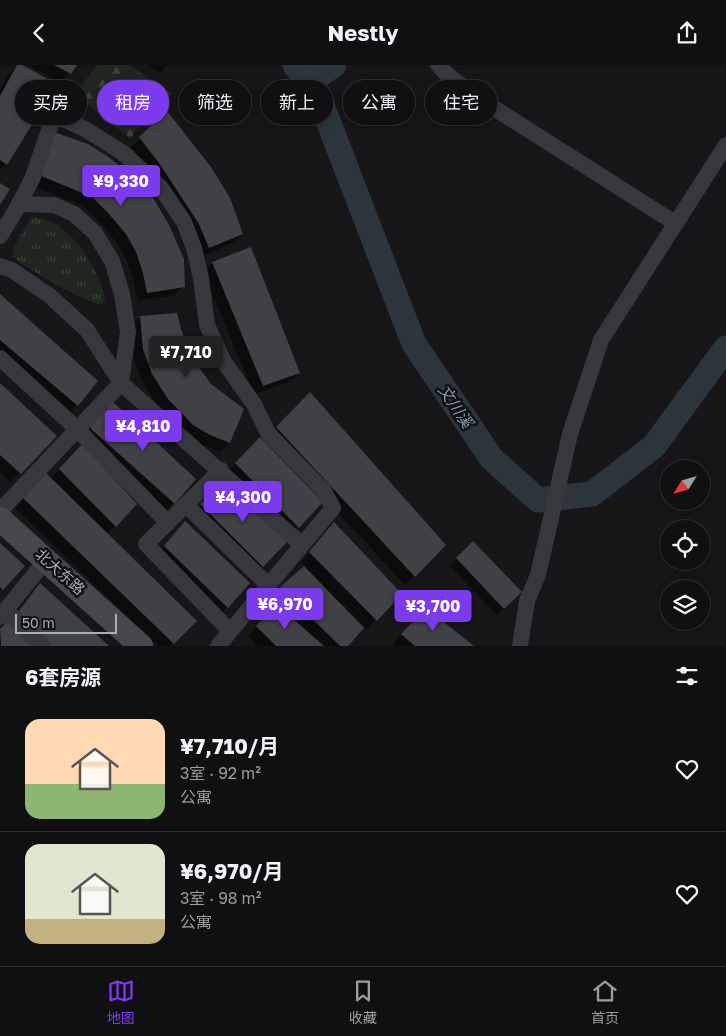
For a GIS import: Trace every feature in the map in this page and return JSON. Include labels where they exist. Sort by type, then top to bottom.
[{"type":"main road","name":"北大东路","points":[[0,519],[141,646]]},
{"type":"street","points":[[438,65],[450,77],[483,101],[675,223]]},
{"type":"street","points":[[0,236],[33,177],[53,118],[63,119],[85,129],[123,153],[161,188],[184,222],[194,248],[201,278],[207,325],[224,362],[254,404],[268,433],[324,491],[334,507],[218,646]]},
{"type":"street","points":[[520,646],[527,601],[538,575],[570,434],[601,340],[726,145]]},
{"type":"street","points":[[0,511],[121,383],[128,332],[122,294],[112,261],[94,233],[74,214],[54,205],[19,204]]},
{"type":"street","points":[[0,266],[12,270],[50,296],[87,330],[121,383],[221,470],[302,545]]},
{"type":"street","points":[[0,358],[77,429],[168,523]]},
{"type":"street","points":[[221,470],[146,544],[230,631]]},
{"type":"street","points":[[186,505],[268,585]]},
{"type":"street","points":[[42,646],[3,614],[46,560]]},
{"type":"green space","points":[[98,65],[129,65],[152,80],[97,80],[97,112],[87,104],[86,80]]},
{"type":"green space","points":[[113,125],[142,125],[130,138]]},
{"type":"green space","points":[[31,217],[47,220],[57,225],[76,242],[98,278],[105,301],[100,305],[66,290],[12,257],[14,247]]},
{"type":"building","points":[[17,65],[22,65],[50,80],[15,80],[15,125],[32,125],[7,165],[0,160],[0,96]]},
{"type":"building","points":[[54,65],[77,65],[71,74]]},
{"type":"building","points":[[169,114],[211,167],[230,198],[243,234],[209,248],[199,224],[159,163],[139,137],[152,125],[169,125]]},
{"type":"building","points":[[54,132],[88,144],[107,156],[133,176],[151,194],[169,225],[184,259],[185,287],[147,293],[136,252],[126,234],[109,214],[92,197],[41,176]]},
{"type":"building","points":[[0,183],[10,189],[0,205]]},
{"type":"building","points":[[251,247],[300,373],[263,386],[212,262]]},
{"type":"building","points":[[0,294],[98,381],[78,406],[0,340]]},
{"type":"building","points":[[177,313],[192,358],[211,384],[244,409],[230,443],[210,435],[193,425],[168,399],[152,374],[143,349],[140,316]]},
{"type":"building","points":[[0,383],[57,436],[21,474],[0,455]]},
{"type":"building","points":[[310,392],[446,545],[415,577],[276,427]]},
{"type":"building","points":[[111,400],[196,479],[175,504],[90,428]]},
{"type":"building","points":[[260,437],[323,502],[299,528],[235,463]]},
{"type":"building","points":[[82,444],[137,504],[116,527],[59,469]]},
{"type":"building","points":[[46,473],[197,621],[174,644],[23,498]]},
{"type":"building","points":[[223,479],[287,542],[263,567],[200,504]]},
{"type":"building","points":[[185,521],[250,583],[228,608],[164,546]]},
{"type":"building","points":[[334,522],[402,594],[377,621],[309,552]]},
{"type":"building","points":[[473,541],[522,592],[504,609],[456,558]]},
{"type":"building","points":[[0,543],[25,566],[3,590],[0,587]]},
{"type":"building","points":[[304,566],[364,628],[348,646],[340,646],[280,587]]},
{"type":"building","points":[[40,583],[109,646],[48,646],[15,616]]},
{"type":"building","points":[[276,604],[324,646],[276,646],[256,626]]},
{"type":"building","points":[[426,608],[474,646],[415,646],[401,634]]},
{"type":"building","points":[[8,621],[39,646],[1,646],[0,629]]},
{"type":"waterway","name":"文川溪","points":[[295,65],[320,100],[414,344],[492,459],[538,500],[592,494],[654,446],[726,348]]},
{"type":"waterway","points":[[312,80],[334,65]]}]
